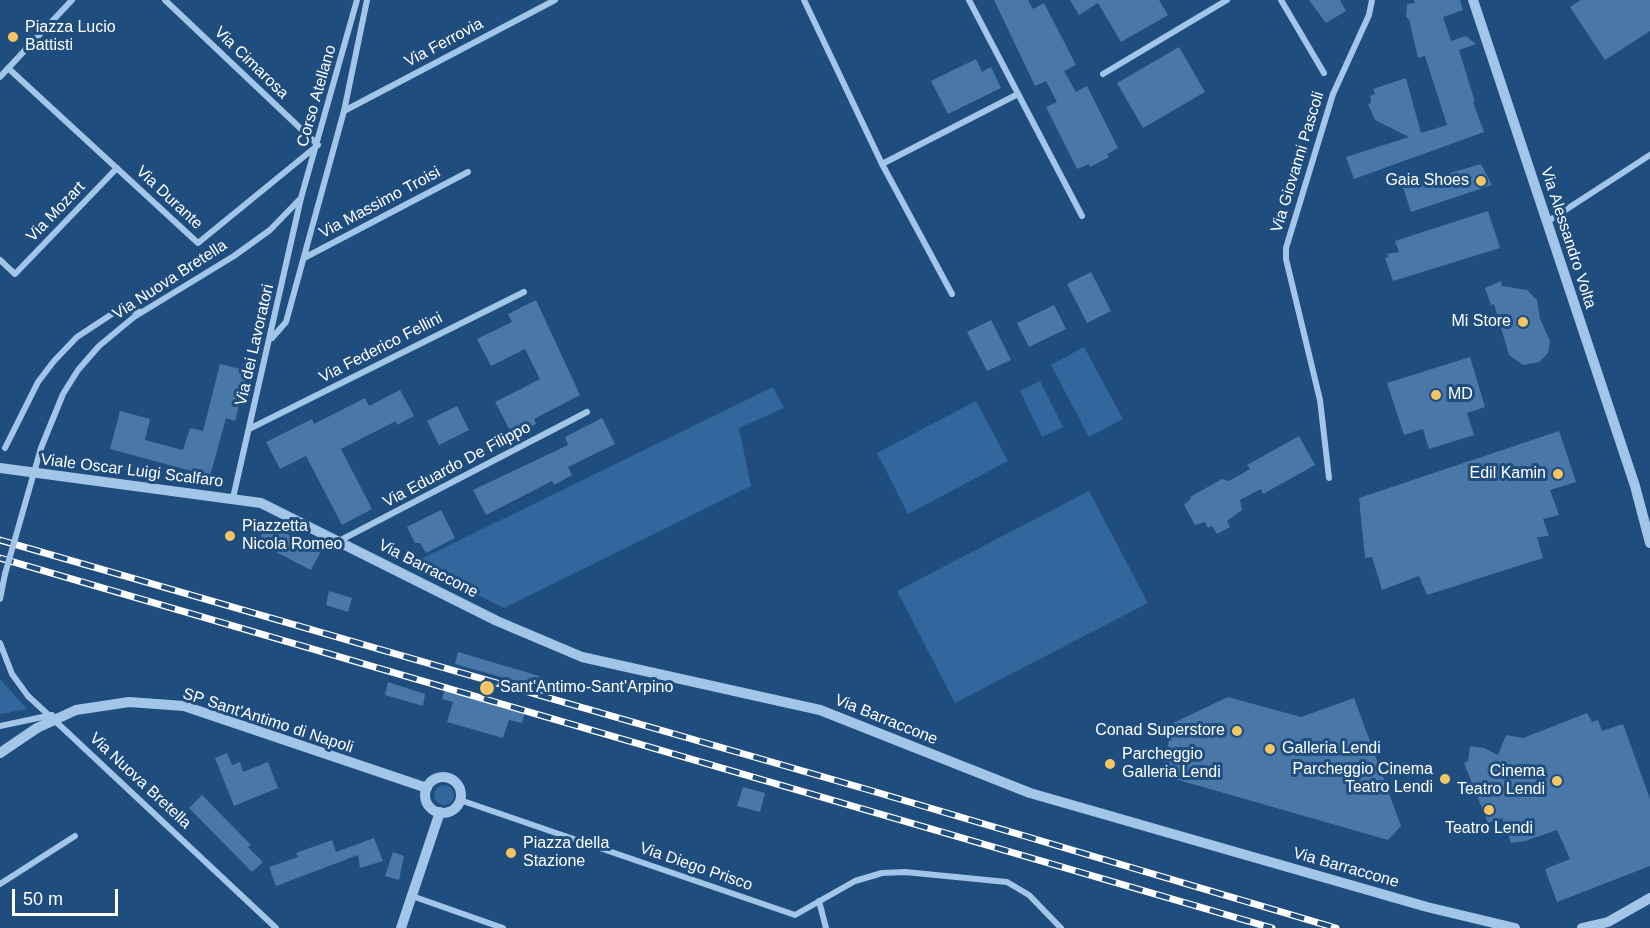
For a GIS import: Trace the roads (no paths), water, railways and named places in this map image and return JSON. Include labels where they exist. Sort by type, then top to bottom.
[{"type":"street","points":[[0,77],[72,0]]},
{"type":"street","name":"Via Cimarosa","points":[[165,0],[318,145]]},
{"type":"street","name":"Corso Atellano","points":[[301,198],[318,145],[357,0]]},
{"type":"street","points":[[270,341],[286,322],[344,111],[368,0]]},
{"type":"street","name":"Via Ferrovia","points":[[344,111],[555,0]]},
{"type":"street","points":[[804,0],[882,164],[952,294]]},
{"type":"street","points":[[969,0],[1082,216]]},
{"type":"street","points":[[1103,74],[1227,0]]},
{"type":"street","points":[[1281,0],[1324,72]]},
{"type":"street","name":"Via Giovanni Pascoli","points":[[1329,478],[1320,400],[1286,259],[1286,248],[1333,93],[1369,15],[1371,0]]},
{"type":"street","name":"Via Alessandro Volta","points":[[1473,0],[1635,486],[1650,543]]},
{"type":"street","name":"Via Durante","points":[[8,68],[198,243],[318,145]]},
{"type":"street","points":[[882,164],[1018,94]]},
{"type":"street","points":[[1547,222],[1650,155]]},
{"type":"street","name":"Via Mozart","points":[[0,260],[15,274],[117,168]]},
{"type":"street","name":"Via Massimo Troisi","points":[[304,258],[468,172]]},
{"type":"street","name":"Via Nuova Bretella","points":[[0,599],[41,448],[63,394],[78,370],[99,346],[142,312],[234,256],[270,230],[301,198]]},
{"type":"street","name":"Via dei Lavoratori","points":[[233,498],[301,198]]},
{"type":"street","name":"Via Federico Fellini","points":[[249,429],[524,292]]},
{"type":"street","points":[[5,448],[38,382],[77,337],[115,312],[125,310],[142,312]]},
{"type":"street","name":"Via Eduardo De Filippo","points":[[339,541],[586,412]]},
{"type":"street","name":"Viale Oscar Luigi Scalfaro","points":[[0,468],[61,478],[261,503]]},
{"type":"street","name":"Via Alessandro Volta","points":[[1635,486],[1650,515]]},
{"type":"street","name":"Via Barraccone","points":[[261,503],[497,621],[582,657],[820,710],[1030,793],[1427,907],[1515,928]]},
{"type":"street","name":"Via Nuova Bretella","points":[[0,643],[12,674],[28,696],[276,928]]},
{"type":"street","name":"SP Sant'Antimo di Napoli","points":[[0,753],[37,728],[76,710],[129,702],[184,706],[427,788]]},
{"type":"street","points":[[0,726],[76,710]]},
{"type":"street","points":[[438,778],[452,779],[459,786],[460,800],[450,811],[440,812],[428,803],[427,788],[438,778]]},
{"type":"street","name":"Via Diego Prisco","points":[[460,800],[795,915],[855,881],[882,873],[905,872],[1007,882],[1029,895],[1061,928]]},
{"type":"street","points":[[401,928],[440,812]]},
{"type":"street","points":[[0,884],[75,836]]},
{"type":"street","points":[[412,896],[503,928]]},
{"type":"street","points":[[1582,928],[1608,922],[1650,898]]},
{"type":"street","points":[[819,902],[826,928]]},
{"type":"railway","points":[[0,540],[869,790],[1336,928]]},
{"type":"railway","points":[[0,558],[1272,928]]},
{"type":"place","name":"Piazza Lucio Battisti","points":[[13,37]]},
{"type":"place","name":"Gaia Shoes","points":[[1481,181]]},
{"type":"place","name":"Mi Store","points":[[1523,322]]},
{"type":"place","name":"MD","points":[[1436,395]]},
{"type":"place","name":"Edil Kamin","points":[[1558,474]]},
{"type":"place","name":"Piazzetta Nicola Romeo","points":[[230,536]]},
{"type":"place","name":"Sant'Antimo-Sant'Arpino","points":[[487,688]]},
{"type":"place","name":"Conad Superstore","points":[[1237,731]]},
{"type":"place","name":"Galleria Lendi","points":[[1270,749]]},
{"type":"place","name":"Parcheggio Galleria Lendi","points":[[1110,764]]},
{"type":"place","name":"Parcheggio Cinema Teatro Lendi","points":[[1445,779]]},
{"type":"place","name":"Cinema Teatro Lendi","points":[[1557,781]]},
{"type":"place","name":"Teatro Lendi","points":[[1489,810]]},
{"type":"place","name":"Piazza della Stazione","points":[[511,853]]}]
